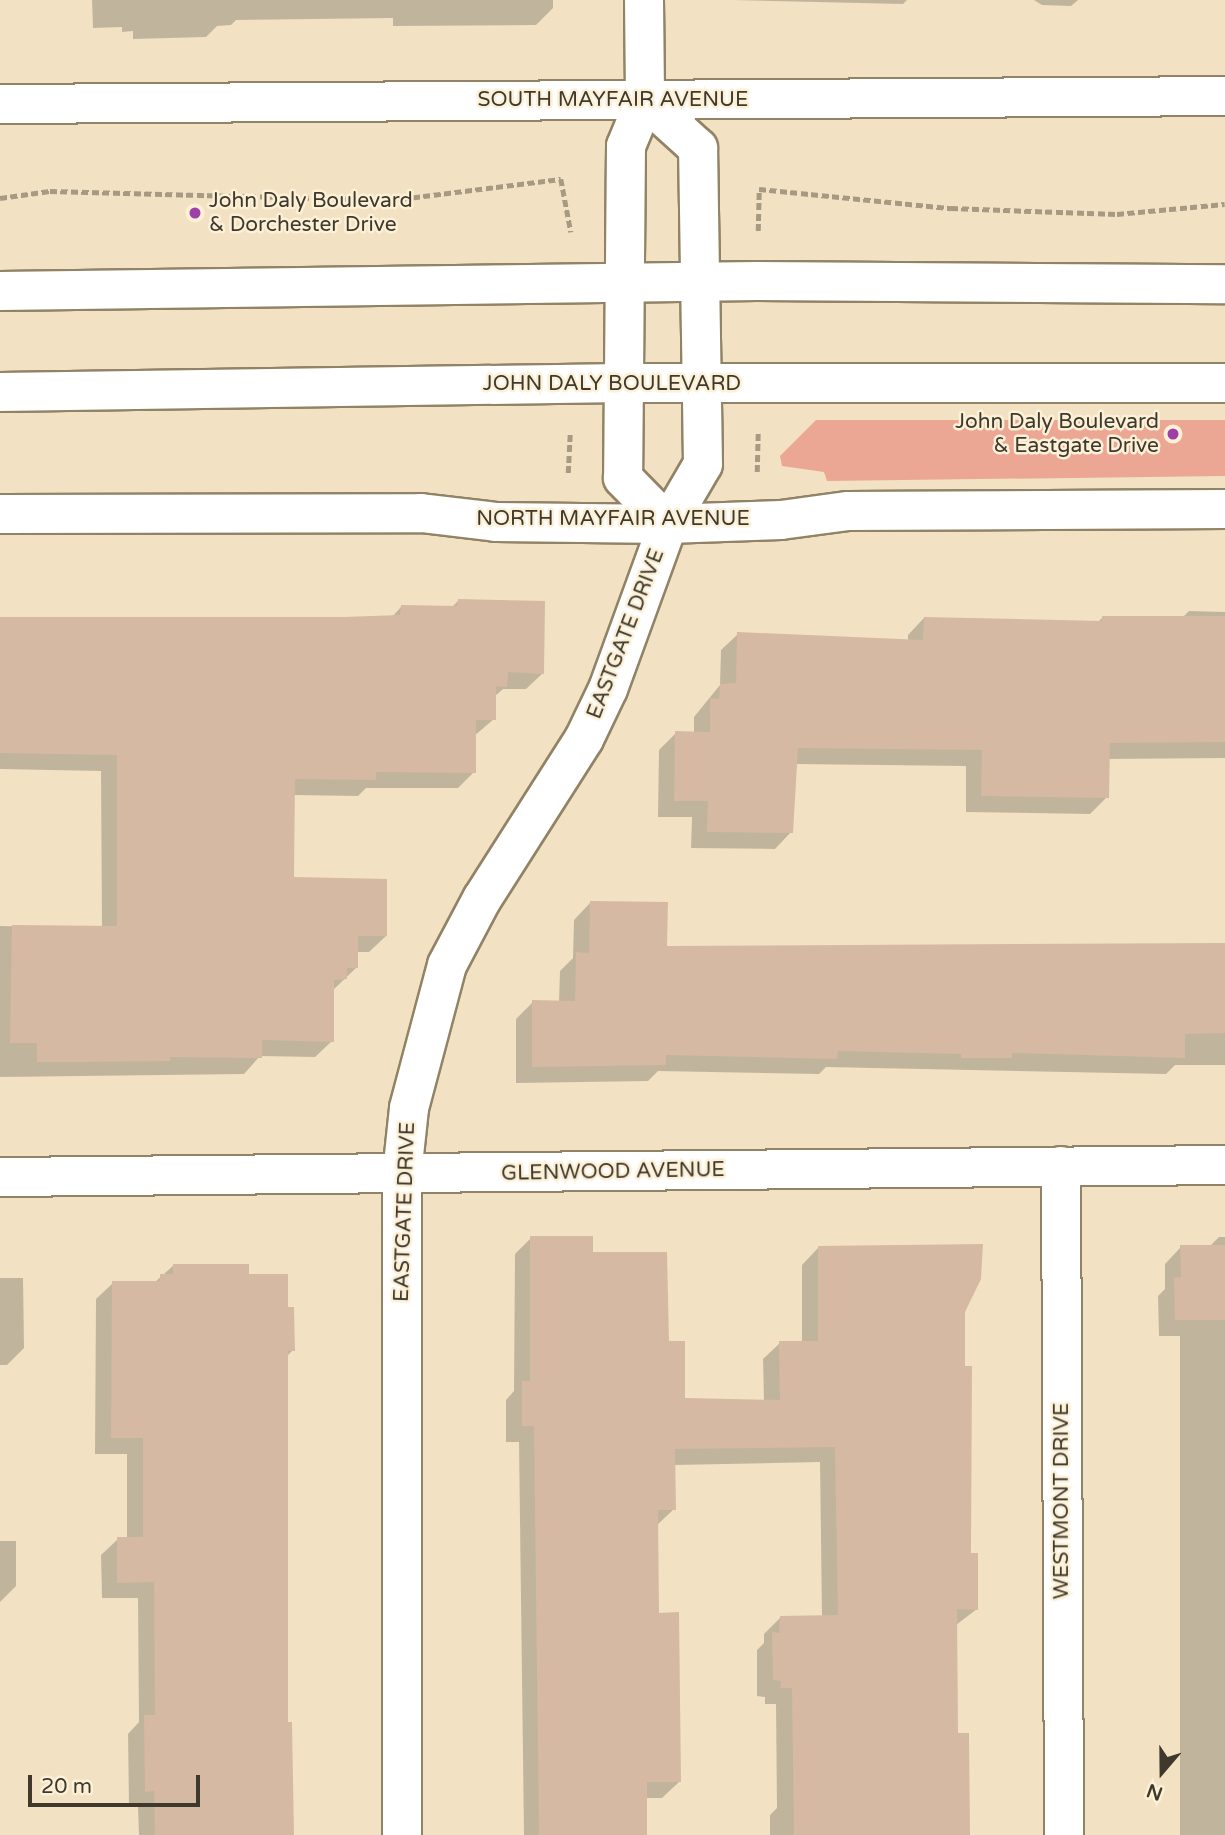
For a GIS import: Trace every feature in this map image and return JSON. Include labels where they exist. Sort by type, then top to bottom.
[{"type":"street","points":[[644,0],[645,100]]},
{"type":"street","name":"SOUTH MAYFAIR AVENUE","points":[[0,104],[1225,96]]},
{"type":"street","name":"EASTGATE DRIVE","points":[[402,1835],[402,1174],[409,1108],[447,965],[482,899],[584,739],[618,665],[668,524],[703,464],[705,383],[698,148],[645,100],[626,146],[623,478],[668,524]]},
{"type":"street","points":[[0,291],[700,281],[1225,284]]},
{"type":"street","name":"JOHN DALY BOULEVARD","points":[[0,392],[624,383],[1225,383]]},
{"type":"street","name":"NORTH MAYFAIR AVENUE","points":[[0,514],[421,513],[496,522],[668,524],[781,520],[848,511],[1225,509]]},
{"type":"street","name":"GLENWOOD AVENUE","points":[[0,1177],[1225,1165]]},
{"type":"street","name":"WESTMONT DRIVE","points":[[1061,1166],[1064,1835]]},
{"type":"path","points":[[0,198],[50,191],[392,200],[561,179],[573,240]]},
{"type":"path","points":[[758,235],[759,189],[951,208],[1118,214],[1225,204]]},
{"type":"path","points":[[567,488],[570,425]]},
{"type":"path","points":[[756,484],[758,426]]},
{"type":"shaded area","points":[[816,420],[1225,420],[1225,476],[827,481],[824,472],[782,466],[780,456]]},
{"type":"building","points":[[458,599],[545,601],[544,674],[508,672],[507,687],[496,686],[496,720],[476,720],[476,773],[376,772],[376,780],[295,779],[294,877],[387,879],[387,936],[358,936],[358,968],[347,968],[347,979],[334,980],[334,1042],[262,1040],[262,1058],[170,1057],[170,1061],[83,1062],[37,1062],[37,1043],[10,1043],[12,925],[117,926],[117,755],[0,753],[0,617],[400,615],[401,605],[457,606]]},
{"type":"building","points":[[1102,616],[1225,616],[1225,742],[1110,743],[1109,798],[981,796],[982,750],[798,748],[793,833],[707,832],[708,801],[674,801],[675,731],[710,732],[710,698],[719,699],[720,684],[736,683],[737,632],[923,640],[924,617],[1102,621]]},
{"type":"building","points":[[590,901],[668,902],[667,946],[1225,943],[1225,1033],[1185,1034],[1185,1058],[1012,1053],[1012,1058],[961,1058],[961,1054],[838,1051],[837,1059],[666,1055],[666,1065],[532,1067],[532,1000],[575,1001],[576,952],[589,953]]},
{"type":"building","points":[[530,1236],[593,1236],[593,1252],[667,1252],[669,1341],[685,1341],[685,1398],[780,1400],[779,1341],[818,1341],[818,1246],[983,1244],[981,1279],[965,1312],[965,1366],[972,1366],[971,1553],[978,1553],[978,1610],[957,1609],[958,1733],[969,1733],[970,1835],[794,1835],[792,1688],[780,1688],[781,1681],[773,1680],[772,1632],[779,1633],[780,1616],[838,1615],[835,1447],[675,1449],[676,1510],[658,1510],[659,1613],[679,1612],[681,1782],[647,1782],[647,1835],[539,1835],[534,1426],[522,1426],[522,1381],[530,1381]]},
{"type":"building","points":[[1180,1245],[1225,1245],[1225,1320],[1175,1320],[1174,1278],[1181,1277]]},
{"type":"building","points":[[173,1264],[249,1264],[249,1274],[288,1274],[288,1307],[294,1307],[295,1351],[288,1351],[288,1722],[292,1722],[294,1835],[155,1835],[154,1791],[145,1792],[144,1715],[155,1715],[154,1582],[117,1583],[117,1537],[143,1537],[143,1438],[111,1438],[112,1281],[160,1281],[160,1274],[173,1274]]},
{"type":"place","name":"John Daly Boulevard & Dorchester Drive","points":[[195,213]]},
{"type":"place","name":"John Daly Boulevard & Eastgate Drive","points":[[1173,434]]}]
